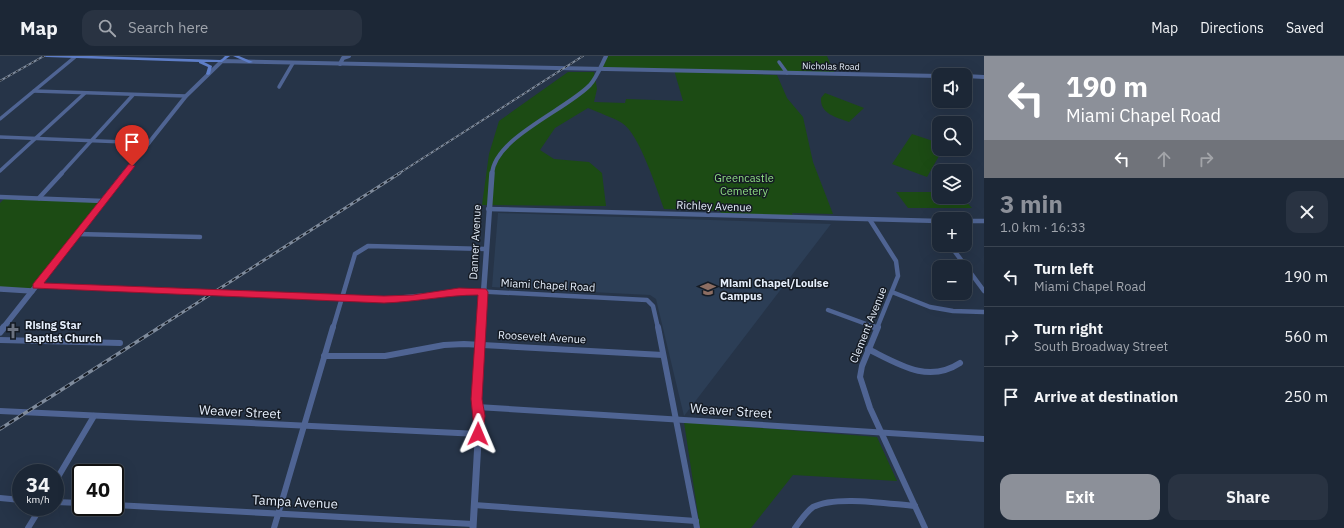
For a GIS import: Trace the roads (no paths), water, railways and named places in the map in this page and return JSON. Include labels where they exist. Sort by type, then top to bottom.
[{"type":"main road","name":"Nicholas Road","points":[[46,56],[222,61]]},
{"type":"main road","points":[[222,61],[228,56]]},
{"type":"main road","points":[[235,56],[251,62]]},
{"type":"main road","points":[[191,60],[210,66],[208,74]]},
{"type":"street","points":[[340,64],[343,58],[349,56]]},
{"type":"street","name":"Danner Avenue","points":[[473,526],[479,416],[476,399],[479,344],[488,209],[493,164],[499,155],[530,128],[583,92],[594,82],[606,56]]},
{"type":"street","points":[[0,119],[75,57]]},
{"type":"street","points":[[0,332],[186,96],[222,61]]},
{"type":"street","name":"Nicholas Road","points":[[222,61],[932,76]]},
{"type":"street","points":[[208,74],[226,65],[251,62]]},
{"type":"street","points":[[779,62],[787,73]]},
{"type":"street","points":[[279,87],[293,63]]},
{"type":"street","points":[[972,76],[984,77]]},
{"type":"street","points":[[34,91],[186,96]]},
{"type":"street","points":[[0,172],[85,93]]},
{"type":"street","points":[[39,198],[133,95]]},
{"type":"street","points":[[0,137],[149,143]]},
{"type":"street","points":[[0,197],[103,201]]},
{"type":"street","name":"Richley Avenue","points":[[488,209],[932,221]]},
{"type":"street","name":"Clement Avenue","points":[[870,220],[898,264],[898,276],[860,372],[861,383],[866,400],[925,528]]},
{"type":"street","points":[[972,221],[984,221]]},
{"type":"street","points":[[77,234],[200,237]]},
{"type":"street","points":[[274,528],[353,257],[364,248],[377,245],[486,249]]},
{"type":"street","points":[[955,252],[984,291]]},
{"type":"street","name":"Miami Chapel Road","points":[[0,289],[403,299],[459,291],[640,299],[651,302],[663,355]]},
{"type":"street","points":[[892,292],[930,307],[984,312]]},
{"type":"street","points":[[828,310],[877,328]]},
{"type":"street","points":[[0,340],[120,343]]},
{"type":"street","name":"Roosevelt Avenue","points":[[324,356],[385,356],[453,344],[479,344],[663,355]]},
{"type":"street","points":[[868,349],[904,366],[922,371],[945,372],[960,363]]},
{"type":"street","points":[[474,505],[697,524],[663,355]]},
{"type":"street","name":"Weaver Street","points":[[477,407],[984,439]]},
{"type":"street","name":"Weaver Street","points":[[0,411],[478,434]]},
{"type":"street","points":[[64,467],[94,416]]},
{"type":"street","points":[[0,498],[12,499]]},
{"type":"street","points":[[795,528],[810,510],[823,504],[846,502],[915,506]]},
{"type":"street","name":"Tampa Avenue","points":[[124,505],[278,513],[473,526]]},
{"type":"street","points":[[28,528],[35,516]]},
{"type":"railway","points":[[0,81],[44,56]]},
{"type":"railway","points":[[398,174],[583,56]]},
{"type":"railway","points":[[158,328],[400,173]]},
{"type":"railway","points":[[0,429],[160,327]]},
{"type":"place","name":"Miami Chapel/Louise Campus","points":[[708,289]]},
{"type":"place","name":"Rising Star Baptist Church","points":[[13,331]]},
{"type":"park label","name":"Greencastle Cemetery","points":[[744,184]]}]
